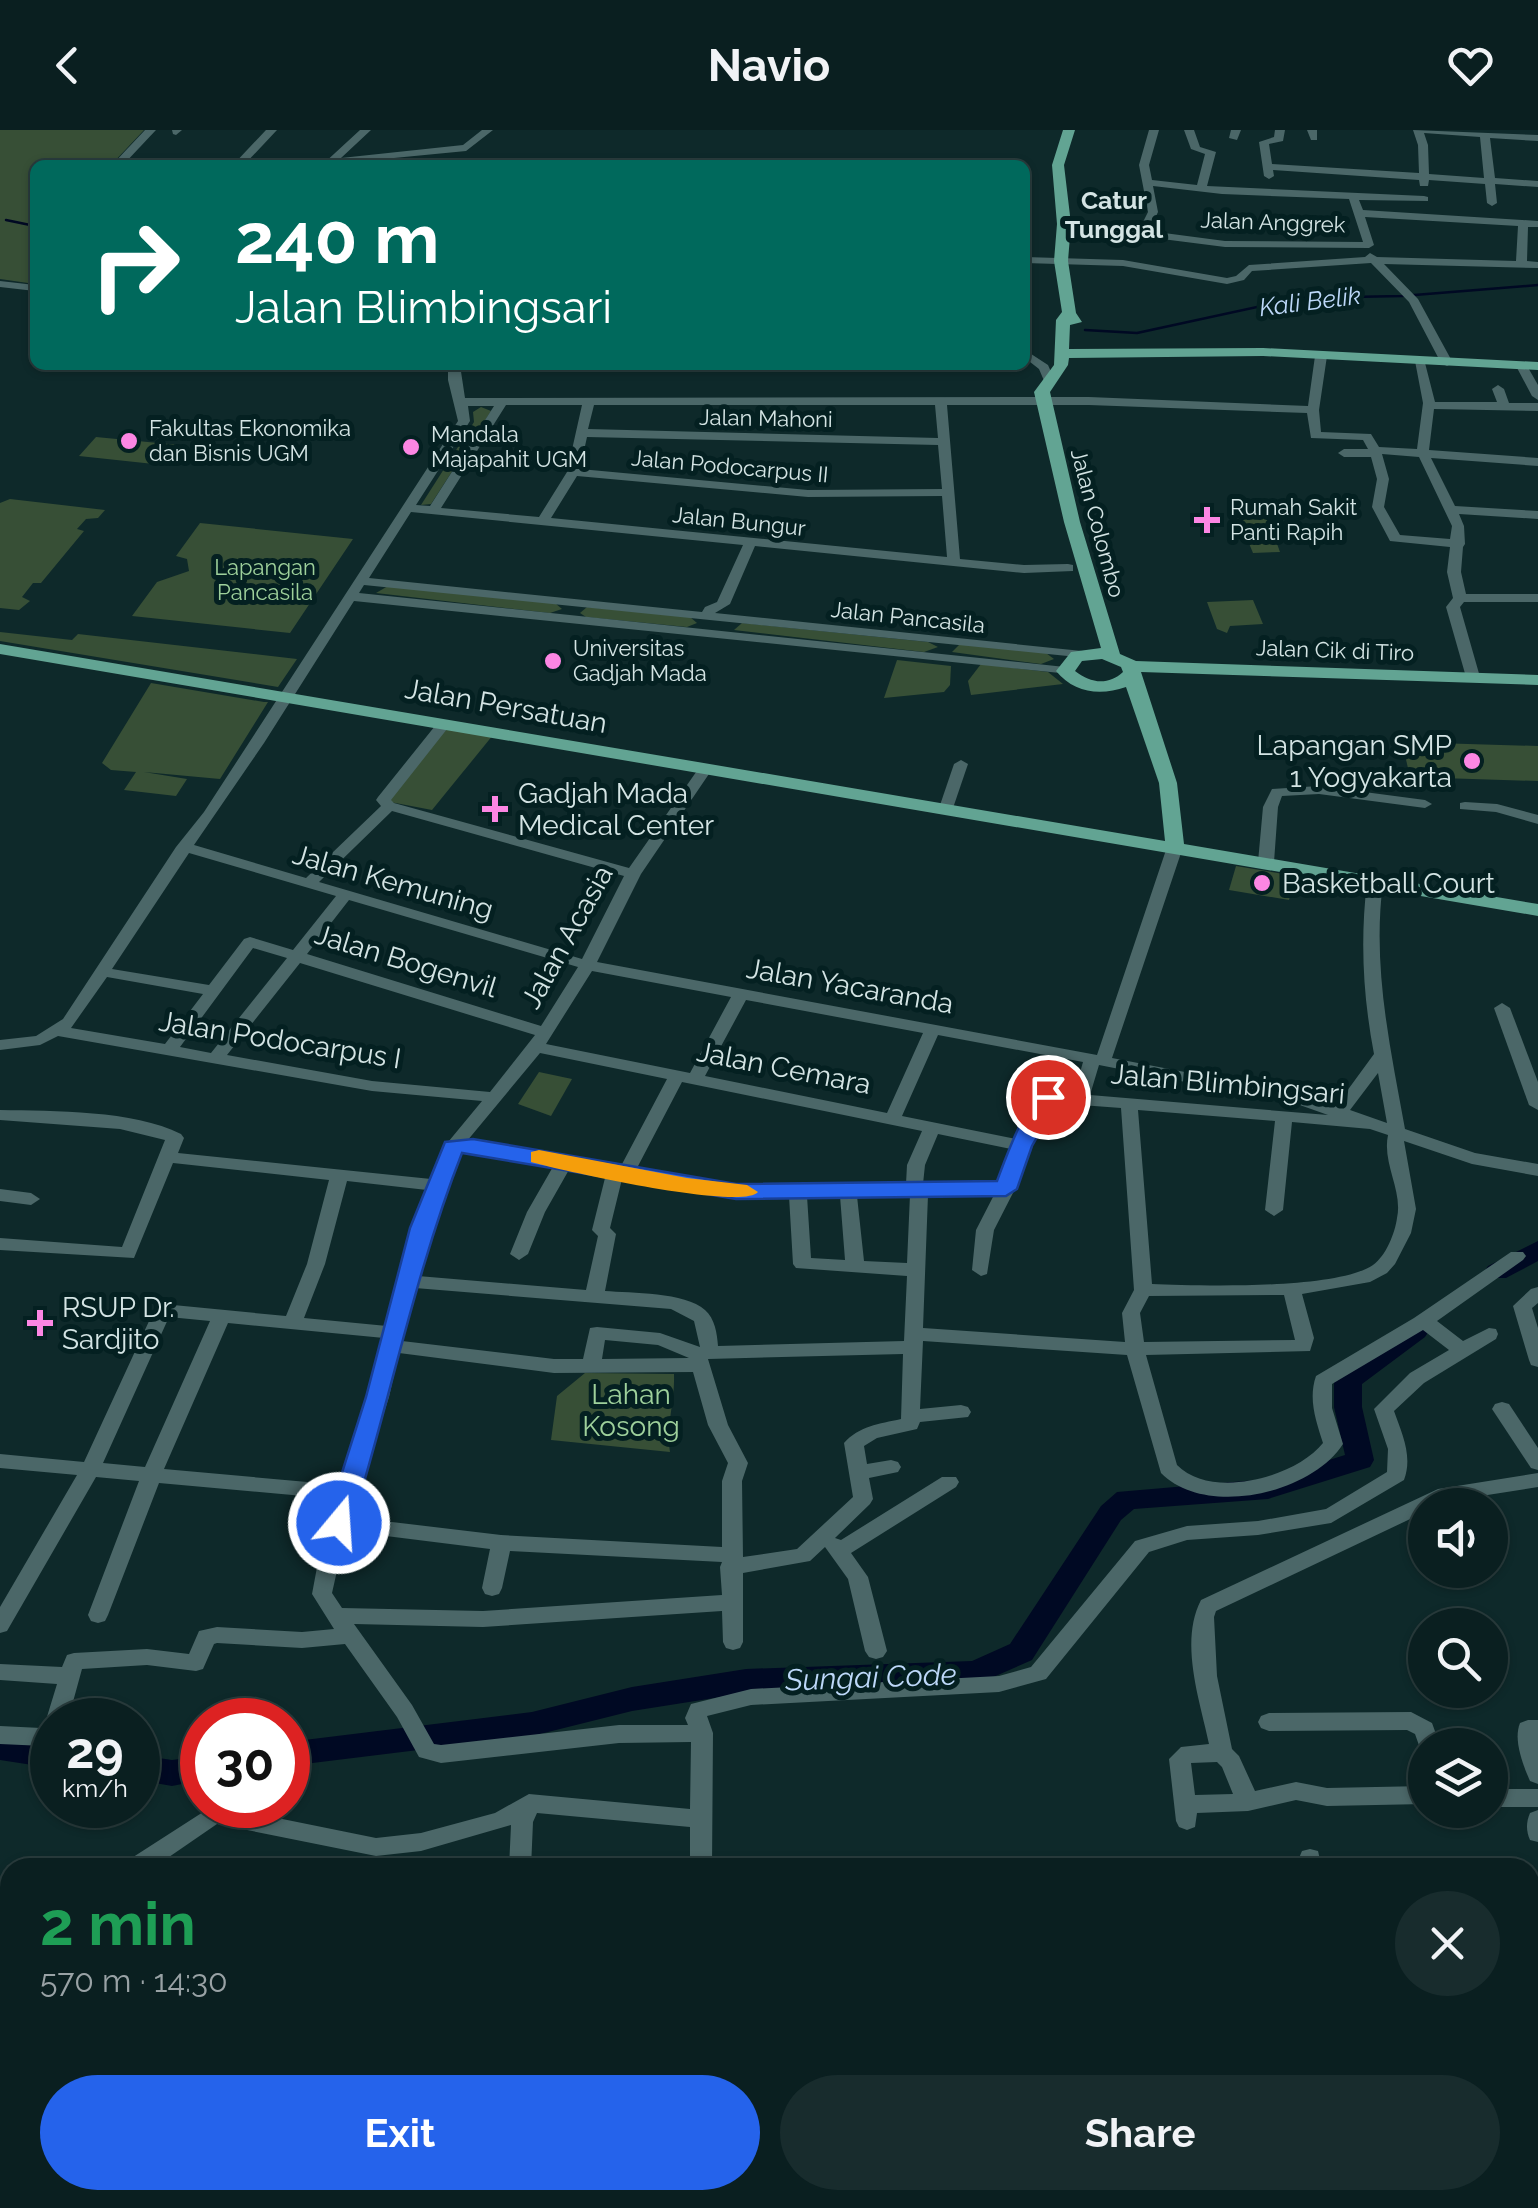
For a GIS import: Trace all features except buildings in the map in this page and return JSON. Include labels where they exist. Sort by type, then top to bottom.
[{"type":"main road","name":"Jalan Colombo","points":[[1068,130],[1058,166],[1064,224],[1061,261],[1079,354]]},
{"type":"main road","name":"Jalan Colombo","points":[[1069,314],[1064,320],[1062,365],[1042,390],[1072,522],[1112,655]]},
{"type":"main road","points":[[1061,354],[1253,352],[1530,366]]},
{"type":"main road","points":[[1046,401],[1078,370],[1079,354]]},
{"type":"main road","name":"Jalan Persatuan","points":[[0,649],[1538,910]]},
{"type":"main road","points":[[1141,704],[1108,686],[1078,682],[1065,671],[1070,660],[1082,654],[1112,655],[1131,672],[1171,796],[1175,847]]},
{"type":"main road","points":[[1108,686],[1131,672]]},
{"type":"main road","name":"Jalan Cik di Tiro","points":[[1131,672],[1538,680]]},
{"type":"main road","name":"Jalan Cik di Tiro","points":[[1131,672],[1538,688]]},
{"type":"street","points":[[122,160],[151,130]]},
{"type":"street","points":[[243,160],[272,130]]},
{"type":"street","points":[[333,160],[366,130]]},
{"type":"street","points":[[357,160],[466,148],[488,130]]},
{"type":"street","points":[[1143,232],[1154,203],[1144,162],[1154,130]]},
{"type":"street","points":[[1189,130],[1196,149],[1211,152],[1202,186]]},
{"type":"street","points":[[1276,192],[1264,142],[1279,139],[1280,130]]},
{"type":"street","points":[[1426,216],[1419,130],[1538,138]]},
{"type":"street","points":[[1485,134],[1492,203]]},
{"type":"street","points":[[1346,152],[1352,170]]},
{"type":"street","points":[[1267,167],[1538,184]]},
{"type":"street","points":[[1146,182],[1424,199]]},
{"type":"street","name":"Jalan Anggrek","points":[[1064,224],[1225,244],[1369,246],[1354,196]]},
{"type":"street","points":[[1359,213],[1538,224]]},
{"type":"street","points":[[1522,264],[1523,222]]},
{"type":"street","points":[[1369,246],[1370,260],[1408,295],[1447,364]]},
{"type":"street","points":[[1030,260],[1131,264],[1227,281],[1240,278],[1249,268],[1370,260],[1538,265]]},
{"type":"street","points":[[0,285],[30,289]]},
{"type":"street","points":[[1030,353],[1061,354]]},
{"type":"street","points":[[1321,356],[1313,410],[1315,435],[1367,437],[1376,451],[1383,480],[1378,508],[1395,538],[1458,544]]},
{"type":"street","points":[[1030,357],[1044,367],[1049,380]]},
{"type":"street","points":[[1420,363],[1428,405],[1423,453],[1451,510],[1458,544],[1454,572],[1460,598]]},
{"type":"street","points":[[1530,366],[1538,396]]},
{"type":"street","points":[[2,1047],[33,1042],[59,1031],[103,972],[464,422],[462,402],[452,384],[453,370]]},
{"type":"street","points":[[1498,390],[1504,406]]},
{"type":"street","points":[[462,402],[500,405],[661,399],[1222,399],[1313,410]]},
{"type":"street","points":[[661,399],[663,435]]},
{"type":"street","points":[[542,522],[573,472],[589,400]]},
{"type":"street","points":[[941,402],[954,562]]},
{"type":"street","points":[[433,510],[500,405]]},
{"type":"street","points":[[1428,405],[1538,407]]},
{"type":"street","name":"Jalan Mahoni","points":[[584,432],[946,442]]},
{"type":"street","points":[[1344,452],[1423,453],[1538,462]]},
{"type":"street","name":"Jalan Podocarpus II","points":[[573,472],[883,498],[952,510]]},
{"type":"street","name":"Jalan Podocarpus II","points":[[883,498],[950,492]]},
{"type":"street","name":"Jalan Bungur","points":[[408,508],[1024,569],[1068,568]]},
{"type":"street","points":[[1451,510],[1538,514]]},
{"type":"street","points":[[723,634],[726,611],[750,542]]},
{"type":"street","name":"Jalan Pancasila","points":[[360,582],[707,616],[726,611],[949,641],[1082,654]]},
{"type":"street","name":"Jalan Pancasila","points":[[351,596],[1065,671]]},
{"type":"street","points":[[1460,598],[1538,598]]},
{"type":"street","points":[[1460,598],[1453,607],[1474,678]]},
{"type":"street","points":[[567,618],[575,603]]},
{"type":"street","points":[[700,632],[707,616]]},
{"type":"street","points":[[944,657],[949,641]]},
{"type":"street","points":[[444,724],[383,800],[389,806],[632,874]]},
{"type":"street","points":[[946,808],[961,764]]},
{"type":"street","name":"Jalan Acasia","points":[[453,1147],[541,1040],[587,965],[632,874],[706,768]]},
{"type":"street","points":[[1266,862],[1271,848],[1271,798],[1277,792],[1319,790],[1425,804]]},
{"type":"street","points":[[309,883],[389,806]]},
{"type":"street","points":[[1465,806],[1497,808],[1538,820]]},
{"type":"street","name":"Jalan Kemuning","points":[[186,847],[587,965]]},
{"type":"street","points":[[1081,1098],[1175,847]]},
{"type":"street","points":[[1143,1290],[1290,1288],[1372,1273],[1385,1264],[1406,1220],[1403,1186],[1391,1149],[1396,1131],[1367,970],[1367,925],[1375,882]]},
{"type":"street","points":[[216,1058],[346,894]]},
{"type":"street","name":"Jalan Bogenvil","points":[[215,991],[250,942],[541,1040]]},
{"type":"street","name":"Jalan Yacaranda","points":[[587,965],[1300,1098],[1377,1124]]},
{"type":"street","points":[[103,972],[215,991],[170,1050]]},
{"type":"street","points":[[594,1298],[608,1234],[601,1230],[620,1173],[741,994]]},
{"type":"street","points":[[1502,1008],[1537,1100]]},
{"type":"street","points":[[893,1118],[933,1029]]},
{"type":"street","name":"Jalan Podocarpus I","points":[[59,1031],[372,1086],[492,1098]]},
{"type":"street","name":"Jalan Cemara","points":[[541,1040],[686,1077],[1021,1146]]},
{"type":"street","points":[[1341,1112],[1382,1054]]},
{"type":"street","name":"Jalan Blimbingsari","points":[[981,1270],[985,1230],[1044,1100],[1081,1098],[1377,1124]]},
{"type":"street","points":[[1129,1103],[1143,1290],[1131,1313],[1135,1349],[1172,1477],[1200,1488],[1262,1485],[1288,1480],[1326,1459],[1333,1444],[1319,1392],[1323,1381],[1426,1322],[1518,1256]]},
{"type":"street","points":[[0,1115],[169,1132],[175,1138],[128,1254],[0,1244]]},
{"type":"street","points":[[1274,1210],[1284,1117]]},
{"type":"street","points":[[1377,1124],[1472,1158],[1538,1170]]},
{"type":"street","points":[[472,1128],[479,1147]]},
{"type":"street","points":[[832,1545],[863,1499],[854,1443],[872,1432],[910,1424],[912,1416],[916,1165],[931,1130]]},
{"type":"street","points":[[702,1733],[618,1734],[441,1754],[428,1751],[414,1724],[346,1636],[322,1594],[436,1185],[453,1147],[479,1147],[722,1190],[798,1194],[1006,1189]]},
{"type":"street","points":[[168,1158],[436,1185]]},
{"type":"street","points":[[519,1254],[536,1212],[566,1162]]},
{"type":"street","points":[[292,1323],[316,1264],[340,1173]]},
{"type":"street","points":[[848,1192],[855,1265]]},
{"type":"street","points":[[798,1194],[801,1263],[915,1270]]},
{"type":"street","points":[[0,1195],[31,1198]]},
{"type":"street","points":[[408,1281],[671,1303],[697,1310],[704,1317],[702,1357],[718,1425],[738,1464],[732,1480],[733,1642]]},
{"type":"street","points":[[0,1625],[90,1470],[163,1310],[292,1323],[554,1366],[914,1340],[1135,1349],[1303,1346],[1305,1338],[1290,1288]]},
{"type":"street","points":[[1538,1293],[1522,1306],[1538,1360]]},
{"type":"street","points":[[98,1615],[152,1474],[220,1317]]},
{"type":"street","points":[[1426,1322],[1456,1344]]},
{"type":"street","points":[[592,1364],[597,1332],[660,1340],[702,1357]]},
{"type":"street","points":[[702,1858],[702,1733],[696,1718],[699,1710],[751,1697],[1000,1684],[1038,1673],[1142,1546],[1186,1533],[1258,1528],[1331,1516],[1397,1474],[1398,1449],[1384,1409],[1456,1344],[1489,1334]]},
{"type":"street","points":[[1502,1409],[1538,1463]]},
{"type":"street","points":[[912,1416],[961,1412]]},
{"type":"street","points":[[0,1461],[349,1493]]},
{"type":"street","points":[[860,1472],[890,1468]]},
{"type":"street","points":[[1248,1802],[1231,1762],[1222,1752],[1205,1659],[1202,1618],[1208,1606],[1445,1494],[1538,1480]]},
{"type":"street","points":[[339,1523],[501,1543],[730,1561],[789,1560],[832,1545],[950,1482]]},
{"type":"street","points":[[492,1588],[501,1543]]},
{"type":"street","points":[[832,1545],[858,1578],[876,1650]]},
{"type":"street","points":[[336,1615],[482,1622],[730,1602]]},
{"type":"street","points":[[63,1698],[74,1661],[147,1658],[196,1663],[206,1637],[217,1635],[302,1640],[346,1636]]},
{"type":"street","points":[[0,1672],[69,1676]]},
{"type":"street","points":[[1269,1722],[1411,1721],[1424,1728]]},
{"type":"street","points":[[1535,1729],[1527,1734],[1538,1775]]},
{"type":"street","points":[[0,1735],[30,1736]]},
{"type":"street","points":[[1222,1752],[1189,1754],[1180,1759],[1186,1813],[1296,1791],[1327,1797],[1408,1795]]},
{"type":"street","points":[[149,1858],[214,1814],[376,1847],[421,1842],[501,1820],[529,1803],[702,1819]]},
{"type":"street","points":[[520,1858],[522,1822],[529,1803]]},
{"type":"street","points":[[1508,1805],[1538,1817]]},
{"type":"green space","points":[[0,130],[144,130],[116,160],[30,160],[30,283],[0,279]]},
{"type":"green space","points":[[481,407],[491,411],[431,504],[421,505],[474,422],[473,412]]},
{"type":"green space","points":[[96,437],[179,445],[163,465],[79,456]]},
{"type":"green space","points":[[10,499],[105,510],[98,518],[86,519],[77,529],[84,531],[41,583],[33,583],[22,597],[30,601],[19,610],[0,608],[0,503]]},
{"type":"green space","points":[[1267,516],[1280,552],[1253,553],[1238,517]]},
{"type":"green space","name":"Lapangan Pancasila","points":[[200,523],[353,539],[290,633],[132,616],[157,582],[189,571],[187,559],[176,556]]},
{"type":"green space","points":[[388,586],[555,603],[562,609],[550,613],[376,593]]},
{"type":"green space","points":[[1253,600],[1263,624],[1230,626],[1227,633],[1217,629],[1207,602]]},
{"type":"green space","points":[[587,607],[690,617],[697,623],[687,627],[586,617],[580,613]]},
{"type":"green space","points":[[742,623],[928,642],[938,647],[924,652],[734,630]]},
{"type":"green space","points":[[0,632],[72,640],[78,634],[297,659],[278,687],[0,641]]},
{"type":"green space","points":[[960,644],[1046,653],[1054,659],[1041,664],[952,652]]},
{"type":"green space","points":[[897,660],[951,666],[950,685],[944,692],[884,698]]},
{"type":"green space","points":[[981,664],[1048,672],[1063,684],[971,695],[968,681]]},
{"type":"green space","points":[[151,683],[268,702],[220,779],[144,772],[187,779],[176,796],[124,790],[136,772],[111,770],[102,763]]},
{"type":"green space","points":[[447,726],[493,735],[432,810],[385,801]]},
{"type":"green space","name":"Lapangan SMP 1 Yogyakarta","points":[[1402,742],[1538,746],[1538,781],[1410,777]]},
{"type":"green space","name":"Basketball Court","points":[[1236,866],[1296,876],[1289,900],[1229,890]]},
{"type":"green space","points":[[539,1072],[572,1079],[551,1116],[518,1104]]},
{"type":"green space","name":"Lahan Kosong","points":[[585,1373],[674,1374],[670,1452],[551,1440],[557,1396]]},
{"type":"waterway","name":"Kali Belik","points":[[6,220],[30,225]]},
{"type":"waterway","name":"Kali Belik","points":[[1085,330],[1137,333],[1299,298],[1402,296],[1538,285]]},
{"type":"waterway","name":"Sungai Code","points":[[1497,1272],[1538,1250]]},
{"type":"waterway","name":"Sungai Code","points":[[310,1751],[532,1724],[632,1699],[746,1681],[975,1673],[1021,1652],[1111,1513],[1127,1499],[1268,1489],[1360,1460],[1348,1407],[1348,1380],[1416,1331]]},
{"type":"waterway","name":"Sungai Code","points":[[0,1748],[30,1753]]},
{"type":"waterway","name":"Sungai Code","points":[[160,1771],[180,1772]]},
{"type":"slow traffic","points":[[539,1157],[687,1186],[747,1192]]},
{"type":"place","name":"Fakultas Ekonomika dan Bisnis UGM","points":[[129,441]]},
{"type":"place","name":"Mandala Majapahit UGM","points":[[411,447]]},
{"type":"place","name":"Rumah Sakit Panti Rapih","points":[[1207,520]]},
{"type":"place","name":"Universitas Gadjah Mada","points":[[553,661]]},
{"type":"place","name":"Lapangan SMP 1 Yogyakarta","points":[[1472,761]]},
{"type":"place","name":"Gadjah Mada Medical Center","points":[[495,809]]},
{"type":"place","name":"Basketball Court","points":[[1262,883]]},
{"type":"place","name":"RSUP Dr. Sardjito","points":[[40,1323]]},
{"type":"district","name":"Catur Tunggal","points":[[1114,214]]},
{"type":"route","points":[[339,1523],[379,1397],[422,1228],[453,1147],[473,1146],[736,1192],[1006,1189],[1021,1146],[1048,1097]]}]
